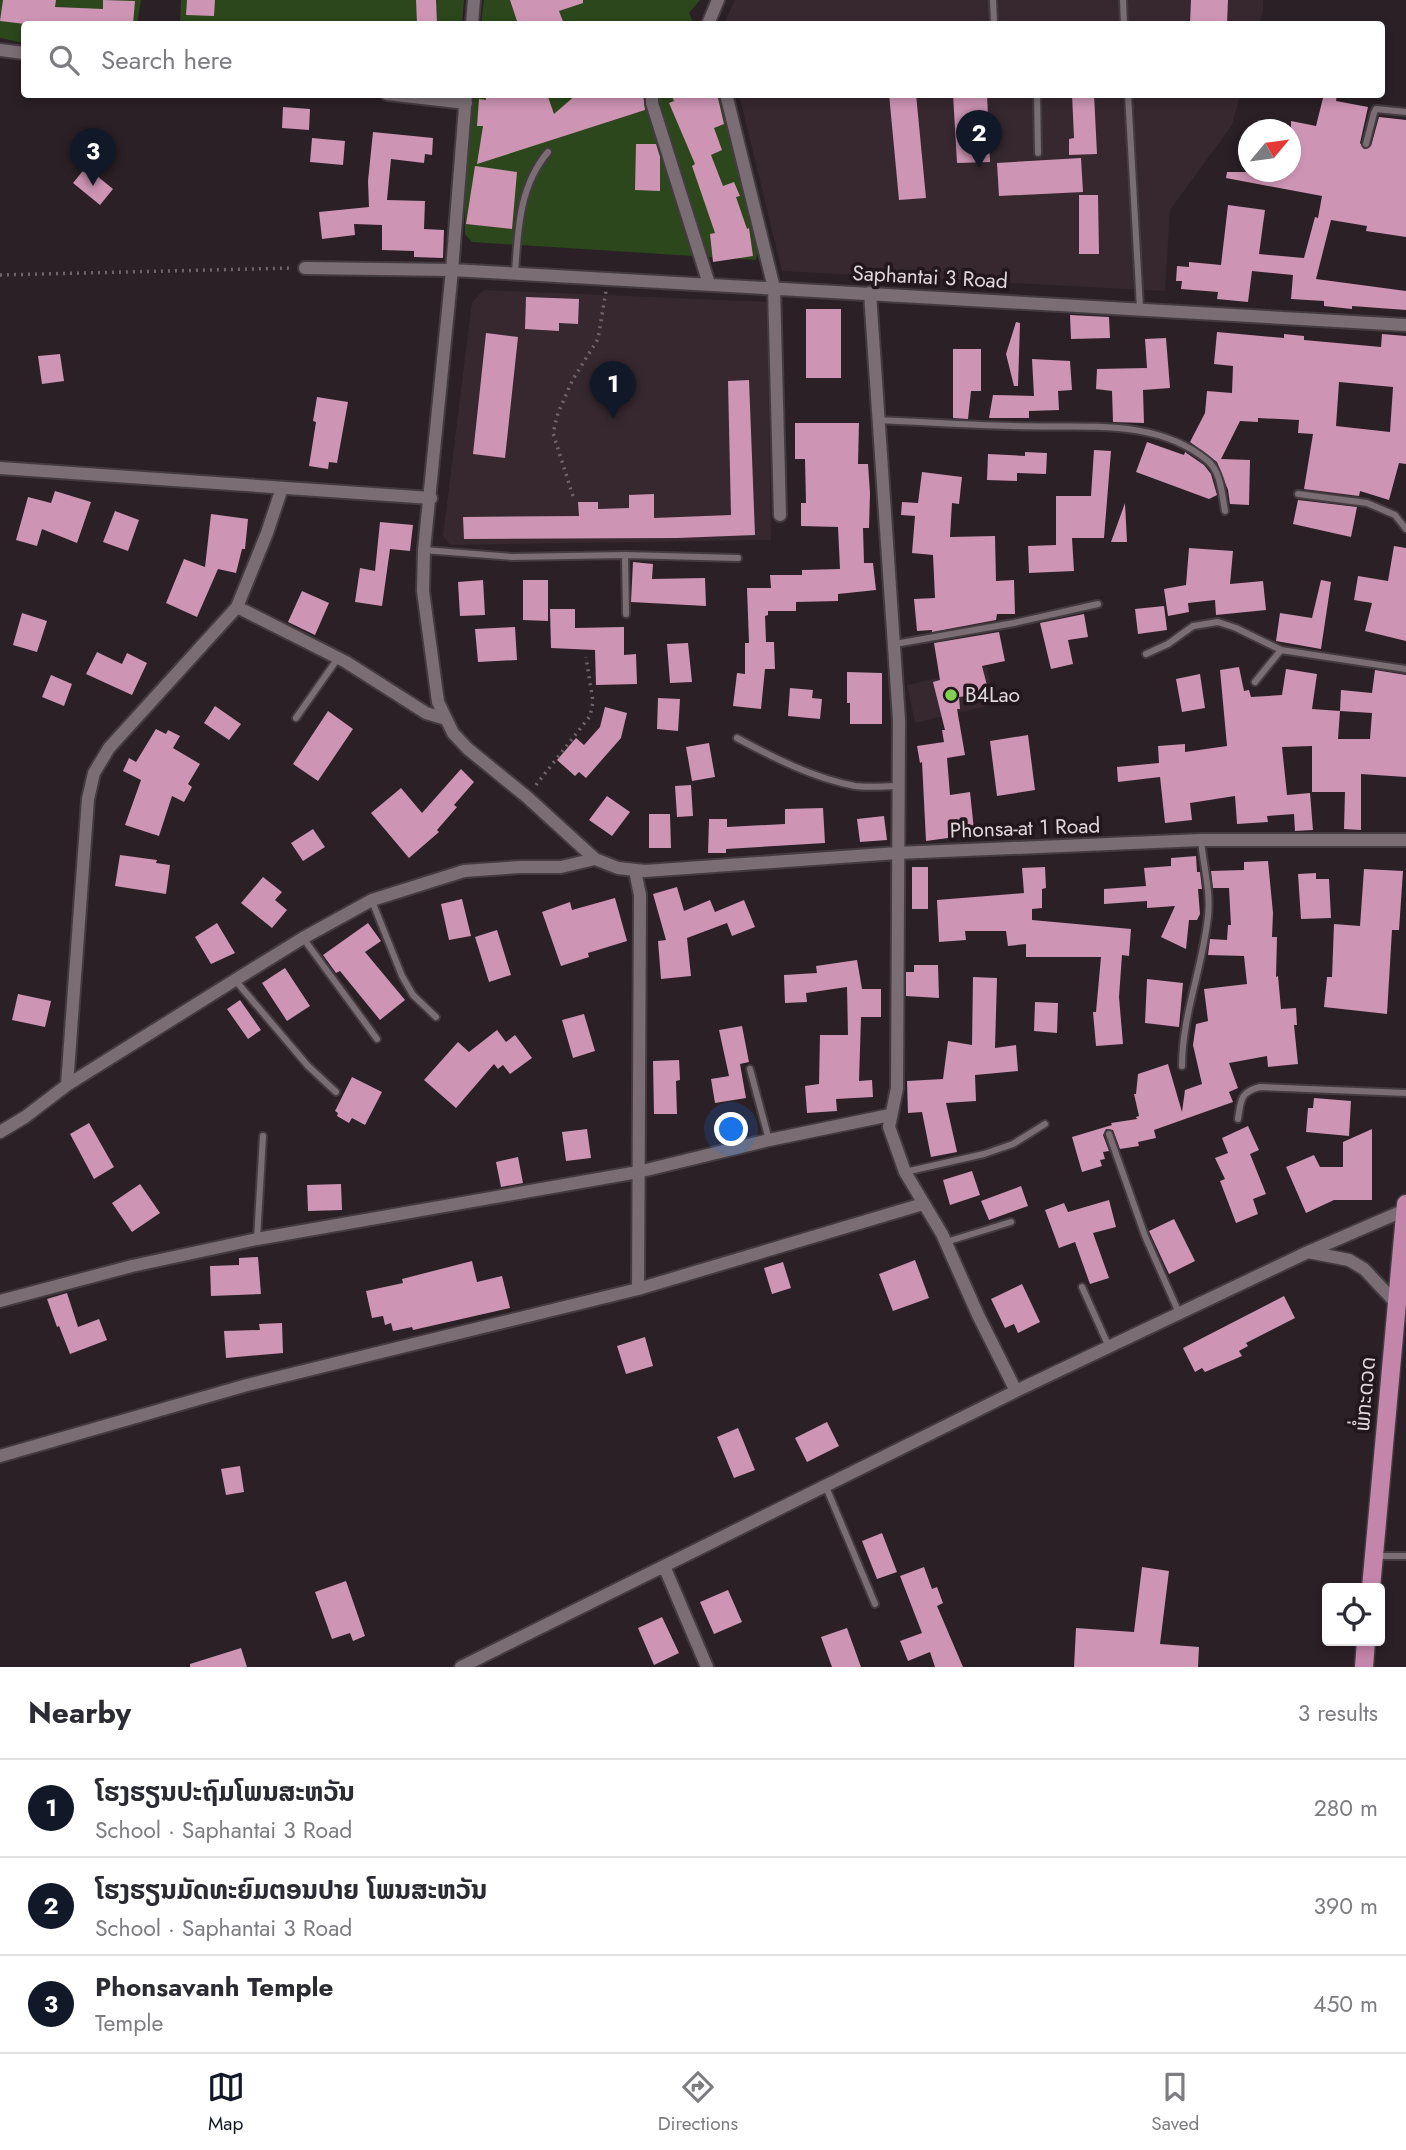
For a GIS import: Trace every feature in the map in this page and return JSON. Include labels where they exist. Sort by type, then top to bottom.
[{"type":"main road","name":"ພໍ່ກະດວດ","points":[[1371,1583],[1406,1204]]},
{"type":"main road","points":[[1364,1667],[1366,1646]]},
{"type":"street","points":[[472,21],[474,0]]},
{"type":"street","points":[[708,21],[718,0]]},
{"type":"street","points":[[0,50],[21,53]]},
{"type":"street","points":[[652,98],[709,284]]},
{"type":"street","points":[[727,98],[774,288],[780,515]]},
{"type":"street","points":[[466,99],[431,498],[424,550],[423,591],[438,702],[453,733],[468,749],[527,797],[595,859]]},
{"type":"street","name":"Saphantai 3 Road","points":[[305,268],[452,270],[1406,325]]},
{"type":"street","points":[[870,293],[899,720],[897,1088],[889,1127],[905,1172],[946,1242],[1016,1391]]},
{"type":"street","points":[[0,468],[431,498]]},
{"type":"street","points":[[67,1085],[88,799],[94,773],[109,748],[237,607],[282,488]]},
{"type":"street","points":[[237,607],[338,658],[426,713],[446,719]]},
{"type":"street","name":"Phonsa-at 1 Road","points":[[595,859],[618,868],[640,871],[897,853],[1201,840],[1406,840]]},
{"type":"street","points":[[0,1132],[67,1085],[235,980],[372,900],[464,871],[561,867],[595,859]]},
{"type":"street","points":[[638,1289],[640,871]]},
{"type":"street","points":[[0,1301],[132,1266],[257,1239],[638,1172],[769,1140],[890,1115]]},
{"type":"street","points":[[0,1456],[247,1385],[638,1289],[923,1204]]},
{"type":"street","points":[[461,1667],[1016,1391],[1308,1252],[1405,1210]]},
{"type":"street","points":[[1308,1252],[1349,1260],[1364,1269],[1396,1303]]},
{"type":"street","points":[[664,1566],[707,1667]]},
{"type":"lane","points":[[993,0],[993,21]]},
{"type":"lane","points":[[1123,0],[1124,21]]},
{"type":"lane","points":[[1037,98],[1038,153]]},
{"type":"lane","points":[[1128,98],[1140,308]]},
{"type":"lane","points":[[1366,144],[1376,109],[1406,112]]},
{"type":"lane","points":[[515,274],[518,223],[526,190],[548,152]]},
{"type":"lane","points":[[879,420],[1109,427],[1152,433],[1182,445],[1210,463],[1221,485],[1225,511]]},
{"type":"lane","points":[[1298,494],[1367,503],[1395,515],[1406,529]]},
{"type":"lane","points":[[424,550],[512,557],[625,555],[738,558]]},
{"type":"lane","points":[[625,555],[626,614]]},
{"type":"lane","points":[[895,644],[1014,623],[1098,604]]},
{"type":"lane","points":[[1146,654],[1168,645],[1193,626],[1217,622],[1236,628],[1281,650],[1406,669]]},
{"type":"lane","points":[[1255,682],[1281,650]]},
{"type":"lane","points":[[296,718],[338,658]]},
{"type":"lane","points":[[737,738],[785,763],[814,774],[856,786],[899,786]]},
{"type":"lane","points":[[1182,1066],[1182,1042],[1209,912],[1201,840]]},
{"type":"lane","points":[[372,900],[402,976],[413,995],[436,1017]]},
{"type":"lane","points":[[303,938],[377,1039]]},
{"type":"lane","points":[[235,980],[308,1066],[336,1092]]},
{"type":"lane","points":[[750,1069],[769,1140]]},
{"type":"lane","points":[[1238,1119],[1241,1098],[1248,1090],[1260,1087],[1406,1093]]},
{"type":"lane","points":[[905,1172],[984,1154],[1013,1144],[1045,1124]]},
{"type":"lane","points":[[1108,1134],[1144,1236],[1179,1313]]},
{"type":"lane","points":[[257,1239],[263,1136]]},
{"type":"lane","points":[[946,1242],[1011,1222]]},
{"type":"lane","points":[[1082,1287],[1109,1347]]},
{"type":"lane","points":[[825,1485],[875,1604]]},
{"type":"lane","points":[[1374,1556],[1406,1556]]},
{"type":"path","points":[[0,275],[305,268]]},
{"type":"path","points":[[573,496],[553,433],[558,413],[573,379],[598,339],[608,279]]},
{"type":"path","points":[[527,797],[590,716],[593,702],[586,656]]},
{"type":"shaded area","points":[[735,0],[1263,0],[1260,21],[725,21]]},
{"type":"shaded area","points":[[740,98],[1239,98],[1232,125],[1170,210],[1165,291],[782,271]]},
{"type":"shaded area","points":[[484,290],[767,302],[771,540],[450,545],[443,536],[472,302]]},
{"type":"shaded area","name":"B4Lao","points":[[987,667],[995,704],[915,723],[907,685]]},
{"type":"green space","points":[[0,0],[141,0],[138,21],[21,21],[21,42],[0,38]]},
{"type":"green space","points":[[181,0],[464,0],[462,21],[180,21]]},
{"type":"green space","points":[[484,0],[700,0],[689,13],[693,21],[481,21]]},
{"type":"green space","points":[[474,98],[720,98],[758,251],[756,260],[472,242],[465,234],[465,188]]},
{"type":"building","points":[[3,0],[56,0],[55,7],[103,9],[103,0],[135,1],[133,21],[21,21],[21,24],[0,21]]},
{"type":"building","points":[[187,0],[215,0],[214,16],[186,15]]},
{"type":"building","points":[[416,0],[436,0],[437,21],[417,21]]},
{"type":"building","points":[[510,0],[583,0],[583,3],[559,11],[563,21],[517,21]]},
{"type":"building","points":[[1191,0],[1228,0],[1227,21],[1190,21]]},
{"type":"building","points":[[548,98],[554,114],[572,98],[644,98],[645,110],[477,164],[483,126],[477,126],[479,99]]},
{"type":"building","points":[[673,98],[718,98],[724,124],[714,128],[722,150],[711,155],[723,186],[734,182],[740,196],[736,197],[747,229],[749,228],[753,256],[713,262],[710,234],[715,233],[692,166],[695,164],[669,103],[674,101]]},
{"type":"building","points":[[889,98],[916,98],[926,198],[899,200]]},
{"type":"building","points":[[953,98],[987,98],[990,162],[957,163]]},
{"type":"building","points":[[1072,98],[1094,98],[1097,154],[1069,155],[1069,139],[1074,138]]},
{"type":"building","points":[[1323,98],[1336,98],[1336,101],[1368,107],[1360,143],[1364,149],[1371,146],[1379,117],[1406,120],[1406,237],[1366,231],[1367,226],[1331,220],[1316,279],[1406,291],[1406,310],[1352,306],[1352,309],[1324,306],[1324,301],[1291,299],[1293,275],[1252,271],[1248,302],[1217,299],[1218,292],[1181,289],[1182,281],[1176,281],[1177,266],[1189,267],[1189,262],[1221,265],[1228,205],[1265,210],[1259,254],[1304,258],[1315,217],[1318,218],[1322,196],[1247,182],[1301,182],[1301,123],[1316,126]]},
{"type":"building","points":[[283,107],[310,109],[309,130],[282,128]]},
{"type":"building","points":[[373,132],[433,138],[432,155],[425,154],[424,163],[391,159],[387,200],[425,201],[424,229],[444,230],[443,258],[414,257],[414,251],[382,250],[382,225],[354,224],[355,235],[322,239],[319,212],[369,207],[368,181]]},
{"type":"building","points":[[312,138],[345,141],[343,165],[310,162]]},
{"type":"building","points":[[636,144],[656,144],[660,157],[660,191],[635,190]]},
{"type":"building","points":[[1081,158],[1083,192],[999,196],[997,163]]},
{"type":"building","points":[[475,166],[517,172],[512,229],[466,224]]},
{"type":"building","points":[[86,167],[113,189],[100,205],[73,183]]},
{"type":"building","points":[[1227,172],[1238,172],[1238,180],[1226,178]]},
{"type":"building","points":[[1079,195],[1098,195],[1099,254],[1079,254]]},
{"type":"building","points":[[526,297],[579,299],[578,324],[559,323],[559,331],[525,329]]},
{"type":"building","points":[[806,309],[841,309],[841,378],[806,378]]},
{"type":"building","points":[[1070,315],[1109,317],[1110,338],[1071,339]]},
{"type":"building","points":[[1016,322],[1020,323],[1018,386],[1014,386],[1006,354]]},
{"type":"building","points":[[1217,332],[1284,338],[1284,334],[1304,336],[1304,340],[1381,347],[1382,334],[1406,336],[1406,464],[1399,463],[1389,500],[1360,491],[1359,496],[1304,489],[1313,434],[1298,433],[1299,420],[1258,418],[1258,422],[1240,421],[1221,459],[1250,460],[1249,505],[1230,504],[1228,490],[1217,462],[1190,442],[1205,413],[1207,391],[1232,393],[1233,366],[1214,364]],"holes":[[[1339,382],[1393,387],[1390,432],[1336,426]]]},
{"type":"building","points":[[486,333],[518,337],[505,458],[473,454]]},
{"type":"building","points":[[1166,338],[1170,388],[1143,390],[1144,423],[1113,422],[1112,391],[1096,389],[1097,369],[1147,368],[1145,339]]},
{"type":"building","points":[[953,349],[981,349],[981,391],[971,391],[968,419],[953,418]]},
{"type":"building","points":[[60,354],[64,381],[42,384],[38,356]]},
{"type":"building","points":[[1032,359],[1070,361],[1072,390],[1058,391],[1059,410],[1029,411],[1029,418],[989,418],[993,395],[1034,396]]},
{"type":"building","points":[[749,380],[755,535],[464,539],[463,517],[579,516],[578,502],[598,502],[598,509],[629,508],[629,495],[654,494],[654,518],[731,515],[728,381]]},
{"type":"building","points":[[317,397],[348,402],[337,463],[329,462],[328,469],[309,466]]},
{"type":"building","points":[[795,423],[859,423],[858,464],[868,464],[870,493],[869,528],[863,528],[864,563],[873,563],[876,590],[838,594],[838,601],[796,602],[796,611],[768,611],[765,616],[766,642],[774,642],[775,669],[765,669],[761,709],[733,706],[737,673],[745,674],[745,643],[749,643],[747,588],[771,588],[770,575],[802,575],[802,570],[840,569],[838,527],[801,526],[801,503],[806,503],[805,459],[795,459]]},
{"type":"building","points":[[1147,442],[1184,455],[1185,452],[1204,465],[1211,474],[1217,495],[1209,499],[1136,472]]},
{"type":"building","points":[[1094,450],[1111,451],[1104,538],[1072,538],[1074,571],[1029,573],[1028,546],[1056,545],[1056,496],[1091,496]]},
{"type":"building","points":[[1025,452],[1047,453],[1046,474],[1017,473],[1017,481],[987,480],[988,454],[1025,456]]},
{"type":"building","points":[[922,472],[962,477],[959,504],[952,503],[950,537],[995,536],[996,581],[1014,580],[1015,614],[997,614],[996,620],[932,632],[917,631],[914,599],[935,598],[933,555],[912,553],[915,516],[901,515],[902,502],[918,503]]},
{"type":"building","points":[[55,491],[91,502],[77,543],[42,529],[37,546],[16,540],[28,497],[51,503]]},
{"type":"building","points":[[1298,500],[1357,507],[1351,537],[1293,524]]},
{"type":"building","points":[[1125,503],[1127,542],[1111,542]]},
{"type":"building","points":[[115,511],[139,520],[128,551],[103,542]]},
{"type":"building","points":[[211,514],[248,519],[245,549],[242,549],[236,573],[218,569],[197,617],[166,603],[184,559],[205,567]]},
{"type":"building","points":[[380,522],[413,525],[410,551],[390,549],[382,606],[355,602],[360,568],[375,571]]},
{"type":"building","points":[[1394,546],[1406,548],[1406,641],[1365,631],[1372,603],[1354,600],[1358,576],[1388,581]]},
{"type":"building","points":[[1189,548],[1233,551],[1230,584],[1263,581],[1266,610],[1216,615],[1215,600],[1188,603],[1189,612],[1168,616],[1164,589],[1186,585]]},
{"type":"building","points":[[633,562],[653,564],[652,579],[705,578],[706,606],[631,602]]},
{"type":"building","points":[[483,580],[485,615],[460,616],[458,582]]},
{"type":"building","points":[[523,580],[548,580],[548,621],[523,620]]},
{"type":"building","points":[[1321,580],[1331,582],[1321,649],[1276,641],[1280,613],[1312,618]]},
{"type":"building","points":[[302,591],[329,603],[315,635],[288,622]]},
{"type":"building","points":[[1164,606],[1167,630],[1138,634],[1135,609]]},
{"type":"building","points":[[550,609],[575,609],[575,628],[624,627],[624,655],[636,654],[637,684],[596,685],[595,650],[551,648]]},
{"type":"building","points":[[22,613],[47,621],[37,652],[13,645]]},
{"type":"building","points":[[1084,614],[1088,637],[1068,640],[1073,664],[1051,669],[1040,623]]},
{"type":"building","points":[[515,627],[517,660],[478,662],[475,629]]},
{"type":"building","points":[[999,632],[1005,661],[982,666],[989,693],[959,697],[960,709],[957,709],[965,755],[947,758],[950,795],[970,792],[974,830],[948,833],[948,838],[926,841],[922,762],[920,763],[917,746],[944,742],[942,730],[945,730],[933,682],[940,680],[934,643]]},
{"type":"building","points":[[688,643],[692,682],[670,683],[667,644]]},
{"type":"building","points":[[97,652],[122,664],[127,653],[147,663],[132,695],[86,674]]},
{"type":"building","points":[[1239,667],[1244,691],[1249,690],[1251,697],[1282,695],[1286,669],[1317,674],[1312,709],[1340,711],[1341,690],[1372,693],[1375,670],[1406,675],[1406,777],[1361,774],[1361,830],[1344,829],[1345,792],[1312,792],[1312,746],[1282,747],[1287,795],[1310,793],[1313,830],[1295,831],[1294,814],[1267,816],[1268,822],[1237,824],[1235,796],[1190,803],[1192,820],[1165,823],[1160,777],[1118,782],[1117,767],[1159,763],[1158,746],[1185,744],[1185,752],[1227,746],[1220,670]],"holes":[[[1340,711],[1372,713],[1370,739],[1338,739]]]},
{"type":"building","points":[[847,672],[882,673],[882,724],[850,724]]},
{"type":"building","points":[[1200,674],[1205,708],[1182,712],[1176,679]]},
{"type":"building","points":[[51,675],[72,684],[64,706],[42,697]]},
{"type":"building","points":[[790,688],[813,690],[812,698],[822,699],[820,719],[788,716]]},
{"type":"building","points":[[658,698],[680,699],[678,731],[657,729]]},
{"type":"building","points":[[215,706],[241,724],[229,740],[204,723]]},
{"type":"building","points":[[605,707],[627,713],[621,738],[586,778],[579,772],[575,776],[557,760],[576,738],[584,745],[600,727]]},
{"type":"building","points":[[328,711],[353,729],[318,781],[293,764]]},
{"type":"building","points":[[156,729],[166,734],[168,730],[180,736],[173,748],[200,764],[188,784],[192,787],[184,802],[172,796],[159,836],[125,825],[141,780],[123,771],[129,758],[136,762]]},
{"type":"building","points":[[1028,735],[1035,790],[997,796],[990,741]]},
{"type":"building","points":[[709,743],[715,777],[692,781],[686,747]]},
{"type":"building","points":[[461,769],[474,782],[454,805],[457,807],[437,830],[439,832],[409,858],[371,813],[401,788],[422,813]]},
{"type":"building","points":[[691,785],[693,816],[677,817],[675,786]]},
{"type":"building","points":[[607,796],[630,812],[612,836],[589,820]]},
{"type":"building","points":[[823,808],[825,843],[726,849],[726,853],[708,853],[709,819],[727,819],[727,827],[785,824],[785,809]]},
{"type":"building","points":[[649,814],[670,814],[671,848],[649,848]]},
{"type":"building","points":[[884,816],[887,840],[860,842],[857,819]]},
{"type":"building","points":[[313,829],[325,847],[303,861],[291,843]]},
{"type":"building","points":[[120,855],[157,860],[156,863],[170,865],[166,894],[115,886]]},
{"type":"building","points":[[1196,856],[1202,889],[1198,889],[1200,914],[1197,920],[1189,920],[1186,949],[1161,937],[1175,906],[1147,908],[1147,901],[1104,904],[1104,889],[1146,886],[1144,868],[1171,866],[1171,858]]},
{"type":"building","points":[[1268,861],[1273,913],[1272,937],[1277,937],[1276,977],[1278,976],[1281,1009],[1296,1008],[1297,1025],[1294,1025],[1298,1064],[1268,1067],[1267,1056],[1229,1063],[1238,1088],[1229,1092],[1233,1102],[1154,1130],[1156,1138],[1138,1142],[1139,1146],[1120,1149],[1113,1130],[1106,1129],[1103,1135],[1109,1151],[1103,1152],[1105,1159],[1100,1160],[1102,1166],[1082,1172],[1072,1137],[1112,1125],[1111,1123],[1137,1119],[1139,1116],[1134,1094],[1138,1074],[1168,1064],[1182,1112],[1185,1090],[1202,1084],[1193,1045],[1196,1024],[1208,1021],[1204,989],[1247,984],[1244,956],[1208,955],[1210,939],[1227,940],[1228,925],[1231,925],[1229,888],[1213,888],[1211,871],[1244,870],[1244,862]]},
{"type":"building","points":[[912,867],[928,867],[928,909],[912,909]]},
{"type":"building","points":[[1045,867],[1046,888],[1042,889],[1042,908],[1032,909],[1032,920],[1131,929],[1129,956],[1122,955],[1119,997],[1123,1044],[1096,1046],[1093,1012],[1096,1012],[1101,957],[1026,957],[1026,944],[1008,946],[1006,931],[965,931],[966,940],[939,942],[937,900],[1024,893],[1022,868]]},
{"type":"building","points":[[1364,869],[1403,871],[1399,930],[1392,930],[1387,1014],[1324,1007],[1327,977],[1332,977],[1334,924],[1360,926]]},
{"type":"building","points":[[1316,873],[1316,879],[1329,879],[1331,918],[1301,919],[1298,874]]},
{"type":"building","points":[[263,877],[282,892],[275,900],[287,910],[272,928],[241,903]]},
{"type":"building","points":[[677,887],[684,911],[710,900],[715,912],[744,900],[755,927],[732,936],[727,923],[687,938],[691,976],[661,979],[658,941],[666,940],[653,894]]},
{"type":"building","points":[[615,898],[627,941],[588,953],[589,957],[561,966],[542,912],[570,902],[572,910]]},
{"type":"building","points":[[462,899],[471,936],[449,940],[441,904]]},
{"type":"building","points":[[217,923],[235,953],[211,964],[195,937]]},
{"type":"building","points":[[368,923],[381,941],[365,952],[405,1000],[380,1020],[340,971],[336,973],[323,955]]},
{"type":"building","points":[[497,930],[511,975],[489,982],[475,937]]},
{"type":"building","points":[[857,960],[862,989],[881,989],[881,1017],[861,1017],[859,1081],[872,1080],[873,1097],[836,1099],[837,1111],[807,1113],[805,1086],[819,1084],[820,1035],[848,1035],[847,987],[806,993],[807,1002],[785,1003],[784,975],[817,973],[816,966]]},
{"type":"building","points":[[914,965],[938,965],[939,998],[906,996],[906,972],[914,972]]},
{"type":"building","points":[[285,968],[310,1006],[287,1021],[262,983]]},
{"type":"building","points":[[973,977],[997,978],[995,1048],[1016,1045],[1018,1071],[975,1075],[976,1101],[946,1103],[957,1152],[931,1157],[922,1112],[908,1113],[907,1081],[943,1079],[948,1041],[972,1045]]},
{"type":"building","points":[[1147,979],[1183,983],[1179,1027],[1145,1023]]},
{"type":"building","points":[[18,994],[51,1001],[45,1027],[12,1020]]},
{"type":"building","points":[[240,1000],[261,1030],[248,1039],[227,1009]]},
{"type":"building","points":[[1035,1002],[1058,1003],[1057,1033],[1034,1031]]},
{"type":"building","points":[[584,1014],[595,1051],[573,1058],[562,1020]]},
{"type":"building","points":[[742,1026],[749,1062],[740,1064],[746,1098],[715,1103],[711,1079],[729,1076],[719,1030]]},
{"type":"building","points":[[497,1030],[506,1042],[515,1035],[532,1058],[510,1074],[503,1065],[498,1069],[494,1064],[456,1108],[424,1080],[458,1042],[469,1052]]},
{"type":"building","points":[[679,1060],[680,1080],[676,1081],[677,1114],[654,1114],[653,1061]]},
{"type":"building","points":[[352,1077],[382,1092],[365,1125],[352,1118],[349,1123],[337,1116],[335,1111]]},
{"type":"building","points":[[1314,1098],[1351,1101],[1349,1136],[1306,1132],[1308,1108],[1313,1108]]},
{"type":"building","points":[[89,1123],[114,1167],[94,1179],[70,1134]]},
{"type":"building","points":[[1248,1126],[1259,1150],[1250,1154],[1266,1194],[1253,1199],[1258,1214],[1236,1223],[1220,1181],[1225,1179],[1215,1158],[1228,1153],[1222,1138]]},
{"type":"building","points":[[587,1129],[591,1158],[566,1161],[562,1132]]},
{"type":"building","points":[[1372,1129],[1372,1200],[1334,1200],[1306,1213],[1286,1167],[1314,1155],[1320,1167],[1343,1167],[1343,1142]]},
{"type":"building","points":[[518,1157],[523,1183],[501,1187],[496,1162]]},
{"type":"building","points":[[972,1171],[980,1195],[950,1205],[943,1180]]},
{"type":"building","points":[[140,1184],[160,1213],[132,1232],[112,1203]]},
{"type":"building","points":[[341,1184],[342,1210],[308,1211],[307,1185]]},
{"type":"building","points":[[1021,1186],[1028,1206],[989,1220],[981,1201]]},
{"type":"building","points":[[1109,1200],[1116,1227],[1093,1233],[1109,1278],[1090,1284],[1075,1242],[1059,1248],[1045,1210],[1064,1203],[1068,1212]]},
{"type":"building","points":[[1174,1219],[1195,1261],[1169,1274],[1149,1231]]},
{"type":"building","points":[[258,1257],[261,1294],[211,1296],[210,1266],[239,1265],[239,1258]]},
{"type":"building","points":[[915,1260],[929,1298],[893,1311],[879,1274]]},
{"type":"building","points":[[472,1261],[477,1282],[502,1276],[510,1308],[413,1330],[412,1327],[393,1331],[391,1323],[385,1325],[383,1316],[372,1318],[366,1291],[403,1283],[402,1279]]},
{"type":"building","points":[[783,1262],[791,1288],[772,1294],[764,1268]]},
{"type":"building","points":[[1022,1284],[1040,1322],[1018,1333],[1014,1324],[1005,1328],[991,1299]]},
{"type":"building","points":[[67,1293],[78,1327],[99,1319],[107,1340],[70,1354],[47,1299]]},
{"type":"building","points":[[1284,1296],[1295,1318],[1246,1343],[1248,1346],[1239,1351],[1242,1356],[1205,1372],[1202,1368],[1195,1372],[1183,1348]]},
{"type":"building","points":[[282,1323],[283,1353],[226,1358],[224,1331],[260,1330],[259,1324]]},
{"type":"building","points":[[645,1337],[653,1366],[626,1374],[617,1346]]},
{"type":"building","points":[[827,1422],[839,1446],[807,1462],[795,1438]]},
{"type":"building","points":[[738,1428],[755,1470],[734,1478],[717,1437]]},
{"type":"building","points":[[240,1466],[244,1492],[226,1495],[221,1469]]},
{"type":"building","points":[[882,1533],[897,1572],[877,1579],[862,1541]]},
{"type":"building","points":[[924,1567],[932,1589],[937,1587],[943,1603],[937,1606],[963,1667],[935,1667],[930,1652],[908,1661],[900,1641],[922,1633],[900,1576]]},
{"type":"building","points":[[1142,1567],[1169,1571],[1160,1644],[1199,1647],[1198,1667],[1074,1667],[1076,1628],[1134,1632]]},
{"type":"building","points":[[346,1581],[365,1636],[353,1641],[350,1633],[332,1639],[315,1592]]},
{"type":"building","points":[[728,1590],[742,1622],[714,1634],[700,1602]]},
{"type":"building","points":[[662,1617],[679,1653],[654,1665],[638,1628]]},
{"type":"building","points":[[847,1628],[861,1667],[832,1667],[821,1637]]},
{"type":"building","points":[[241,1648],[247,1667],[190,1667],[190,1664]]},
{"type":"place","name":"ໂຮງຮຽນມັດທະຍົມຕອນປາຍ ໂພນສະຫວັນ","points":[[979,168]]},
{"type":"place","name":"Phonsavanh Temple","points":[[93,186]]},
{"type":"place","name":"ໂຮງຮຽນປະຖົມໂພນສະຫວັນ","points":[[613,419]]},
{"type":"place","name":"B4Lao","points":[[951,695]]}]
